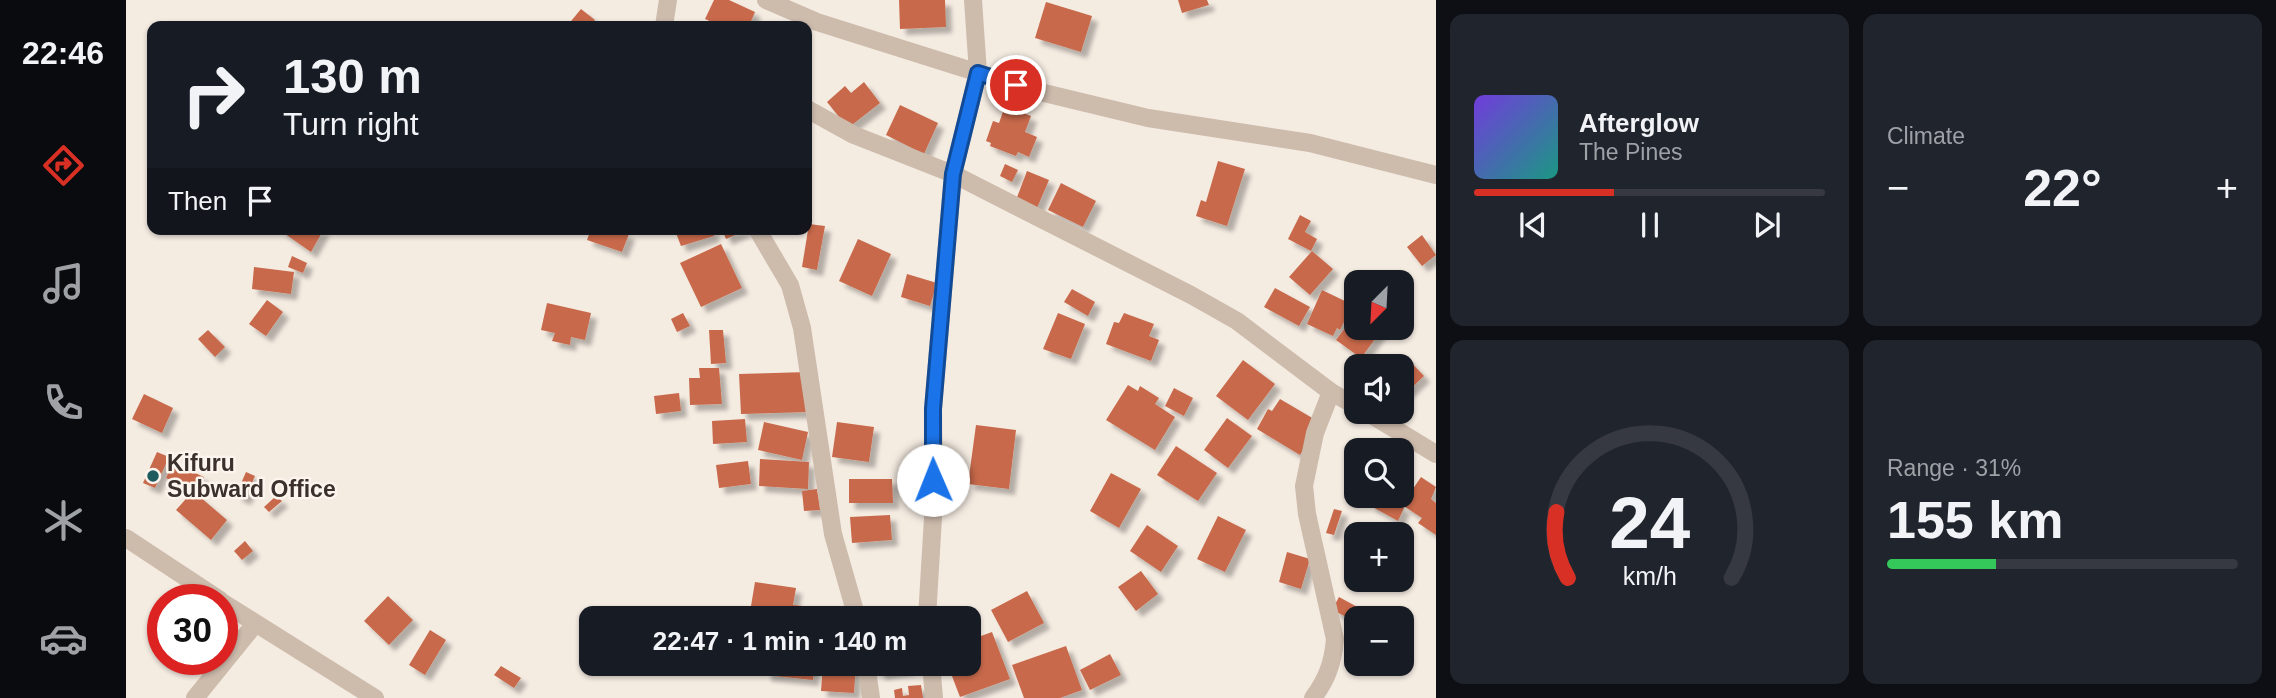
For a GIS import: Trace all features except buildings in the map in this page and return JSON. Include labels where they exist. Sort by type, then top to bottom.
[{"type":"street","points":[[665,21],[667,0]]},
{"type":"street","points":[[766,0],[817,22],[978,73],[1091,105],[1148,118],[1310,143],[1436,175]]},
{"type":"street","points":[[928,606],[934,501],[933,409],[953,174],[978,73],[973,0]]},
{"type":"street","points":[[812,112],[854,135],[953,174],[1237,321],[1344,399]]},
{"type":"street","points":[[761,235],[790,285],[802,328],[833,534],[854,606]]},
{"type":"street","points":[[1313,698],[1326,681],[1334,660],[1335,639],[1307,514],[1304,486],[1315,433],[1331,392]]},
{"type":"street","points":[[1386,424],[1436,454]]},
{"type":"street","points":[[126,538],[195,584]]},
{"type":"street","points":[[238,612],[375,698]]},
{"type":"street","points":[[195,698],[255,624]]},
{"type":"street","points":[[868,676],[871,698]]},
{"type":"street","points":[[932,676],[934,698]]},
{"type":"place","name":"Kifuru Subward Office","points":[[153,476]]},
{"type":"route","points":[[933,480],[933,409],[953,174],[978,73],[1016,85]]}]
